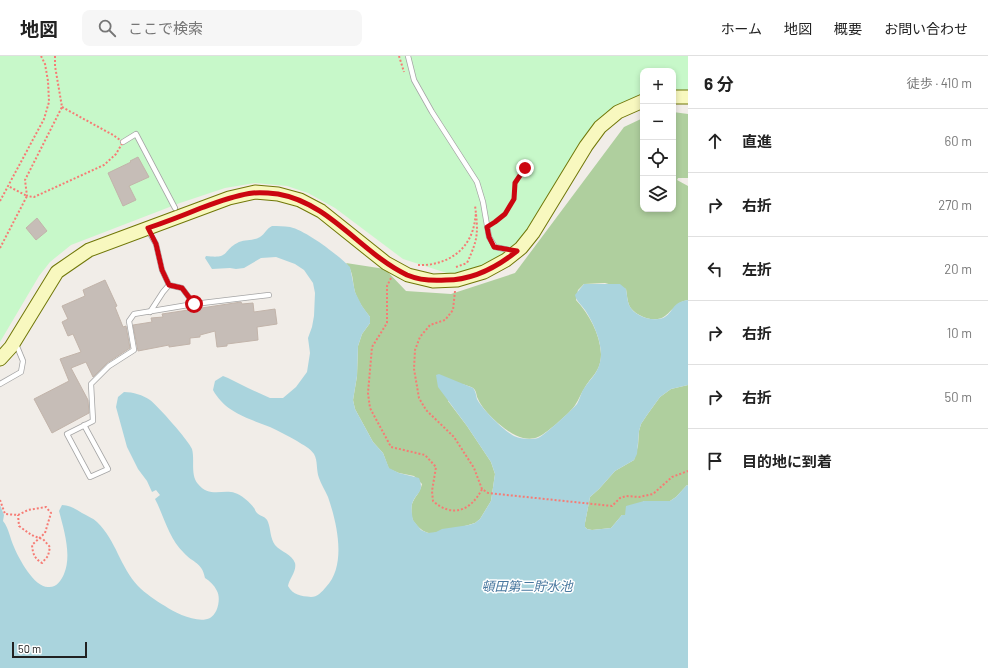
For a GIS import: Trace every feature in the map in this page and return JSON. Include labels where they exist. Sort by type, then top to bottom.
[{"type":"street","points":[[676,97],[688,97]]},
{"type":"street","points":[[0,359],[15,340],[57,272],[89,250],[229,198],[254,192],[278,194],[300,200],[321,211],[386,263],[408,275],[433,281],[455,275],[484,272],[506,260],[517,251],[533,233],[586,146],[600,127],[618,112],[640,102]]},
{"type":"lane","points":[[408,56],[414,80],[432,112],[477,182],[483,202],[489,237],[494,247],[517,251]]},
{"type":"lane","points":[[123,142],[136,134],[175,208]]},
{"type":"lane","points":[[148,228],[156,244],[162,270],[169,285]]},
{"type":"lane","points":[[169,285],[182,288],[194,304]]},
{"type":"lane","points":[[150,312],[162,292],[169,285]]},
{"type":"lane","points":[[84,425],[108,469],[90,478],[67,434],[93,420],[91,384],[109,366],[134,350],[129,321],[134,314],[194,304],[269,295]]},
{"type":"lane","points":[[0,384],[21,372],[23,361],[15,340]]},
{"type":"path","points":[[0,201],[44,119],[49,102],[48,80],[45,64],[41,56]]},
{"type":"path","points":[[0,248],[27,196],[25,180],[62,107],[55,66],[55,56]]},
{"type":"path","points":[[8,186],[27,196],[34,197],[104,165],[116,154],[123,142],[62,107]]},
{"type":"path","points":[[487,227],[505,214],[514,199],[515,183],[525,168]]},
{"type":"path","points":[[427,269],[414,265],[433,264],[447,261],[456,254],[470,237],[476,214],[478,232],[476,245],[467,263],[455,275],[453,310],[445,320],[430,325],[420,337],[415,350],[414,369],[419,398],[426,410],[454,437],[474,468],[482,489],[488,493],[612,506],[620,498],[626,496],[639,497],[653,494],[672,477],[688,471]]},
{"type":"path","points":[[398,269],[387,286],[387,323],[372,347],[368,393],[370,408],[391,447],[425,455],[436,467],[432,491],[433,500],[440,507],[452,510],[461,509],[474,502],[482,489]]},
{"type":"path","points":[[0,500],[5,514],[18,515],[28,510],[46,507],[51,513],[45,533],[38,538],[32,544],[32,553],[36,559],[42,563],[48,556],[50,547],[43,539],[38,538],[34,537],[19,526],[18,515]]},
{"type":"green space","points":[[0,56],[688,56],[688,94],[676,93],[676,68],[640,68],[640,98],[611,112],[527,233],[514,246],[493,261],[472,270],[453,275],[403,259],[335,208],[308,193],[287,186],[255,183],[225,188],[180,203],[71,245],[50,262],[39,276],[0,342]]},
{"type":"green space","points":[[676,112],[688,114],[688,178],[678,178],[677,180],[688,186],[688,300],[678,304],[665,316],[651,319],[645,318],[632,309],[628,303],[626,289],[605,283],[584,284],[578,290],[576,300],[589,318],[596,332],[600,347],[601,360],[597,370],[573,408],[551,428],[536,438],[523,438],[504,428],[485,410],[474,389],[462,384],[448,401],[491,462],[495,474],[491,501],[480,519],[475,523],[452,530],[429,533],[414,522],[411,511],[412,504],[422,484],[414,476],[389,469],[383,453],[373,442],[355,409],[353,400],[357,376],[358,346],[362,334],[370,323],[370,317],[356,296],[352,273],[346,263],[385,269],[406,291],[451,294],[515,273],[624,127],[640,119],[640,212],[676,212]]},
{"type":"green space","points":[[688,385],[688,486],[687,485],[670,501],[644,501],[625,515],[622,515],[611,528],[592,530],[587,529],[585,527],[585,523],[590,497],[615,471],[634,460],[638,446],[641,424],[647,415],[660,397],[671,389]]},
{"type":"water","name":"頓田第二貯水池","points":[[272,226],[290,227],[305,233],[338,256],[350,267],[355,292],[362,306],[370,317],[370,323],[362,334],[358,346],[357,376],[353,400],[355,409],[373,442],[383,453],[389,468],[399,473],[419,478],[421,487],[412,504],[412,516],[413,520],[421,530],[428,533],[436,532],[442,529],[469,525],[480,519],[491,501],[495,474],[491,462],[438,387],[436,375],[439,374],[473,388],[477,399],[488,414],[499,425],[516,437],[532,439],[538,438],[552,428],[577,404],[584,389],[596,373],[599,365],[601,349],[596,331],[575,295],[584,284],[620,284],[626,289],[628,303],[631,309],[648,319],[663,318],[667,316],[678,303],[688,300],[688,385],[671,389],[660,397],[641,424],[637,454],[634,460],[615,471],[590,497],[585,527],[592,530],[611,528],[622,515],[625,515],[626,506],[644,501],[670,501],[687,485],[688,486],[688,668],[0,668],[0,505],[4,515],[3,521],[7,527],[19,558],[32,578],[43,586],[51,587],[58,584],[63,577],[66,567],[66,542],[59,511],[62,505],[65,505],[70,506],[97,522],[109,537],[132,579],[141,589],[154,599],[175,612],[193,619],[199,620],[210,618],[217,610],[219,598],[216,589],[209,580],[205,578],[202,569],[184,553],[174,541],[155,499],[160,495],[156,490],[152,492],[127,447],[116,407],[118,397],[124,392],[138,394],[150,400],[179,431],[192,449],[194,476],[202,488],[211,492],[230,492],[237,494],[250,504],[257,513],[267,520],[272,540],[275,545],[294,560],[295,569],[288,586],[292,591],[304,596],[315,596],[323,591],[332,578],[338,556],[337,531],[328,497],[318,475],[314,454],[287,435],[230,409],[218,398],[213,390],[215,381],[223,376],[270,398],[283,398],[296,387],[307,372],[310,353],[308,338],[314,316],[315,293],[313,283],[304,270],[295,264],[276,257],[261,258],[244,268],[212,269],[205,258],[206,256],[214,257],[223,255],[233,245],[260,237]]},
{"type":"building","points":[[138,157],[149,177],[129,186],[136,200],[123,206],[108,173]]},
{"type":"building","points":[[37,218],[47,231],[36,240],[26,228]]},
{"type":"building","points":[[105,280],[117,306],[115,307],[123,327],[126,326],[130,348],[107,363],[93,377],[86,362],[71,368],[88,400],[89,413],[52,433],[34,399],[69,381],[60,359],[81,352],[73,334],[68,336],[62,322],[68,319],[62,306],[85,296],[83,290]]},
{"type":"building","points":[[241,302],[242,304],[253,303],[254,312],[275,309],[277,324],[257,327],[258,340],[227,344],[227,346],[217,347],[215,331],[200,335],[200,337],[190,338],[190,344],[169,347],[169,345],[138,351],[133,325],[152,322],[151,318],[163,317],[162,314]]},
{"type":"route","points":[[194,304],[182,288],[169,285],[162,270],[156,244],[148,228],[229,198],[254,192],[278,194],[300,200],[321,211],[386,263],[408,275],[433,281],[457,280],[484,272],[506,260],[517,251],[494,247],[489,237],[487,227],[505,214],[514,199],[515,183],[525,168]]}]
